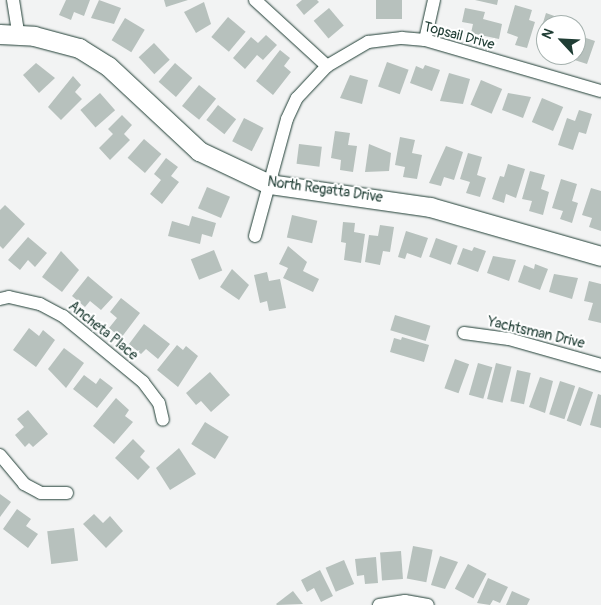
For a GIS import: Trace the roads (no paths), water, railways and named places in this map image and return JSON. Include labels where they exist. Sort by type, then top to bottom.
[{"type":"street","points":[[9,33],[14,0]]},
{"type":"street","points":[[255,0],[327,66]]},
{"type":"street","points":[[425,40],[434,0]]},
{"type":"street","name":"North Regatta Drive","points":[[9,33],[79,48],[108,66],[199,151],[269,184],[423,206],[601,256]]},
{"type":"street","name":"Topsail Drive","points":[[255,236],[269,184],[297,98],[327,66],[368,42],[425,40],[601,91]]},
{"type":"street","name":"Ancheta Place","points":[[0,299],[9,296],[40,304],[62,316],[143,382],[159,403],[163,420]]},
{"type":"street","name":"Yachtsman Drive","points":[[464,333],[509,339],[601,364]]},
{"type":"street","points":[[0,455],[24,484],[41,493],[67,493]]},
{"type":"street","points":[[379,605],[405,601],[428,605]]}]
